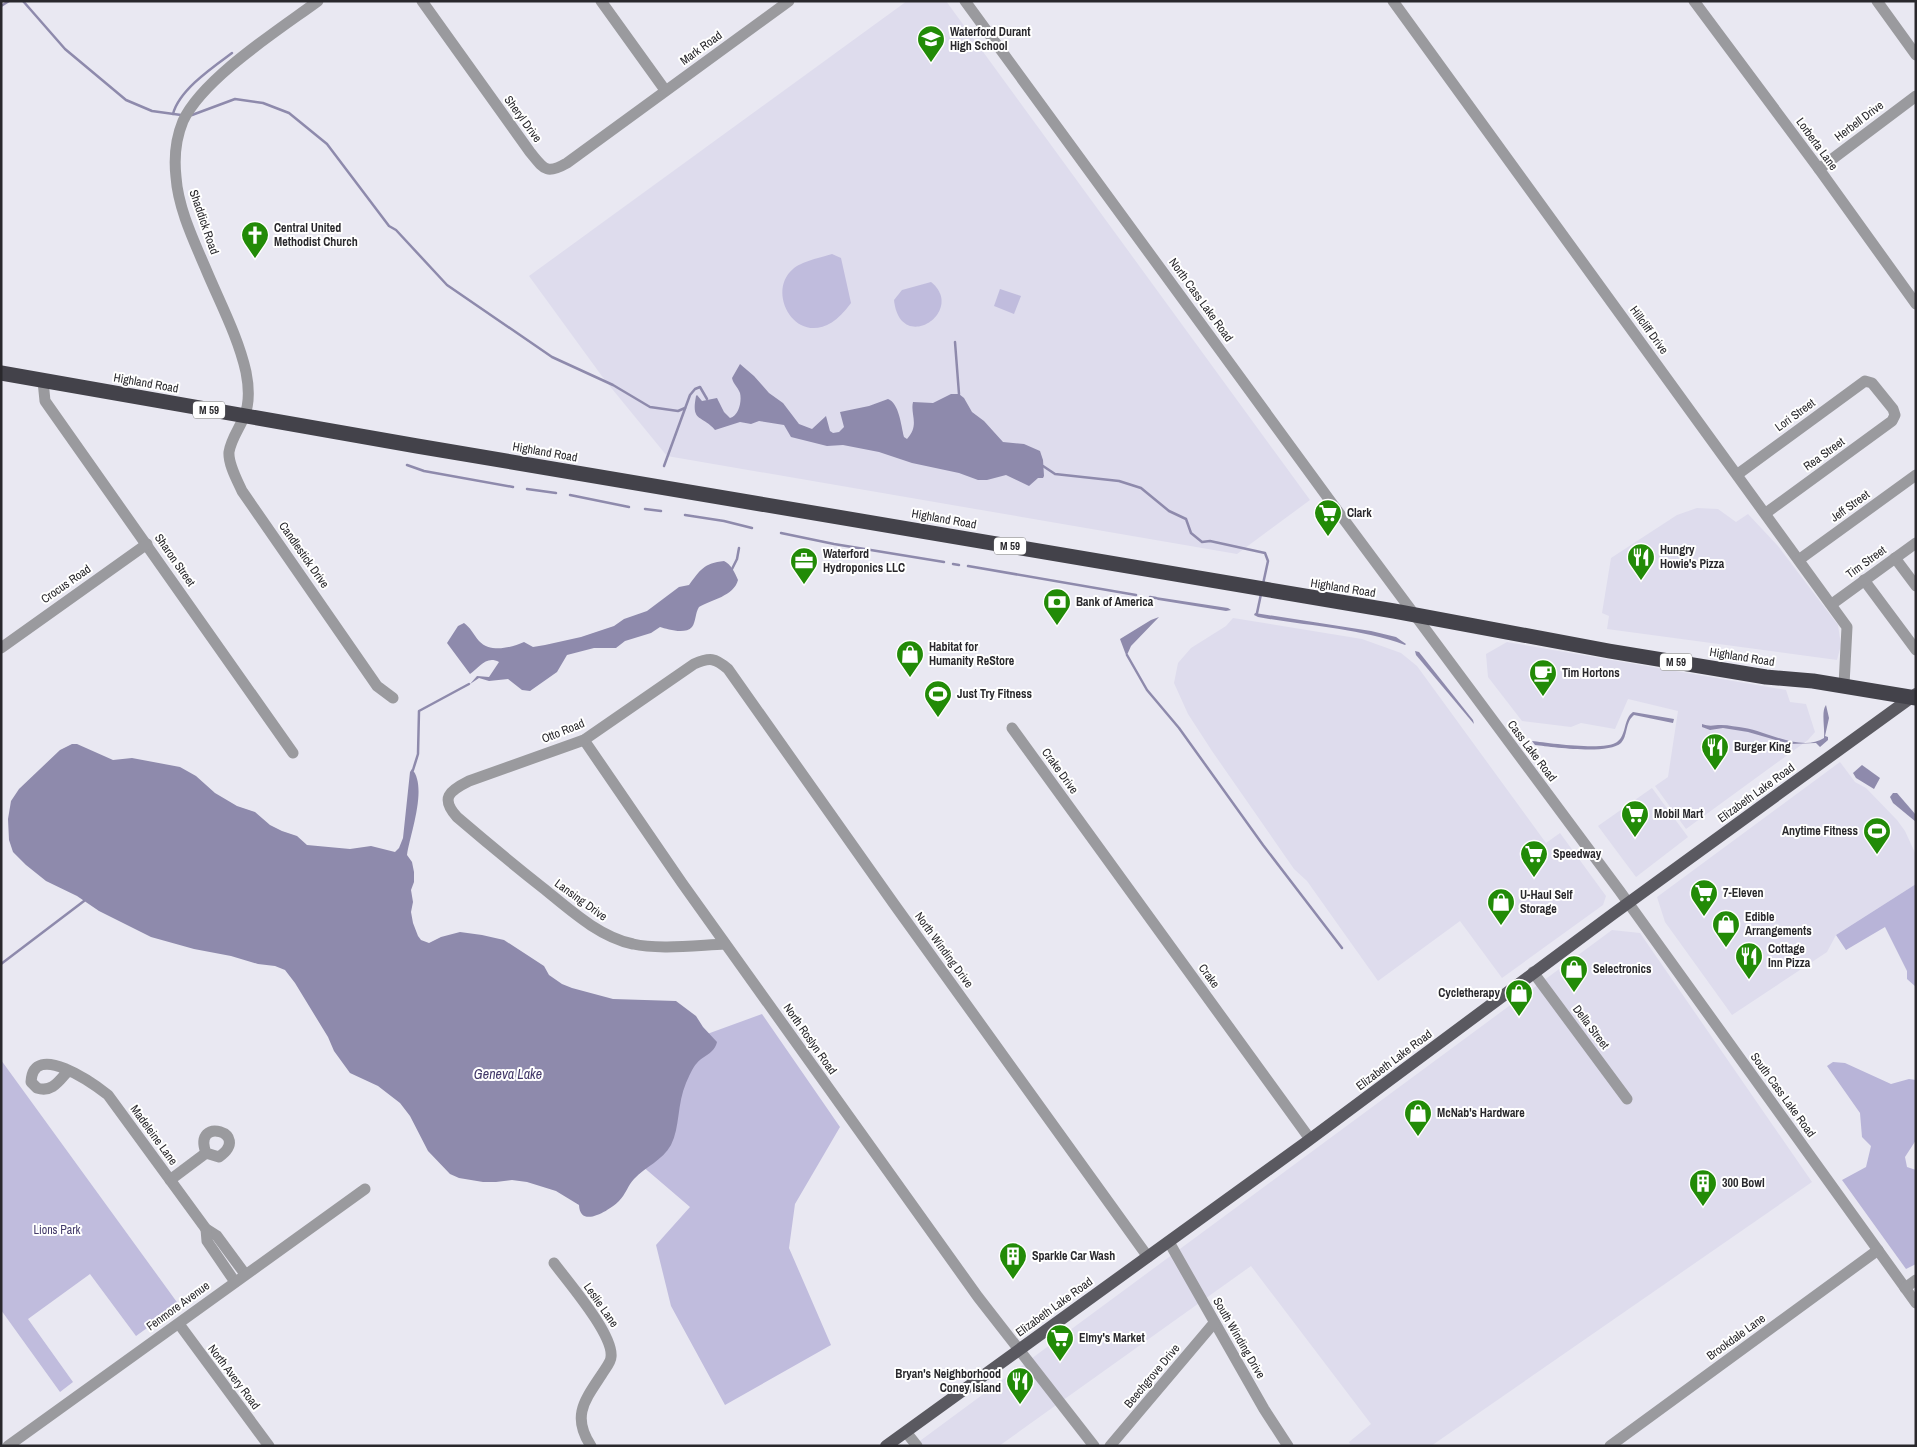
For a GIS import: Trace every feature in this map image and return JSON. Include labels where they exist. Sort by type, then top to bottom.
[{"type":"highway","name":"Highland Road","points":[[1,373],[1415,615],[1696,666],[1914,696]]},
{"type":"main road","name":"Elizabeth Lake Road","points":[[886,1446],[1169,1242],[1628,903],[1914,696]]},
{"type":"street","name":"Shaddick Road","points":[[245,416],[249,391],[239,348],[181,204],[176,178],[178,138],[183,121],[191,107],[205,90],[228,68],[318,1]]},
{"type":"street","name":"Sheryl Drive","points":[[422,1],[543,168],[550,170],[562,166],[628,117]]},
{"type":"street","points":[[600,1],[665,90]]},
{"type":"street","name":"North Cass Lake Road","points":[[965,1],[1415,615]]},
{"type":"street","name":"Hillcliff Drive","points":[[1393,1],[1848,627],[1844,686]]},
{"type":"street","name":"Lorberta Lane","points":[[1694,1],[1819,169],[1916,304]]},
{"type":"street","points":[[1876,1],[1916,55]]},
{"type":"street","name":"Mark Road","points":[[628,117],[784,3]]},
{"type":"street","name":"Herbell Drive","points":[[1819,169],[1916,96]]},
{"type":"street","name":"Sharon Street","points":[[43,381],[45,401],[293,753]]},
{"type":"street","name":"Lori Street","points":[[1738,474],[1864,382],[1869,381]]},
{"type":"street","name":"Rea Street","points":[[1766,513],[1892,421],[1895,415],[1894,410],[1872,382],[1869,381]]},
{"type":"street","name":"Candlestick Drive","points":[[245,416],[234,436],[229,452],[235,475],[242,491],[377,686],[393,698]]},
{"type":"street","name":"Jeff Street","points":[[1800,559],[1916,475]]},
{"type":"street","name":"Tim Street","points":[[1832,604],[1916,543]]},
{"type":"street","name":"Crocus Road","points":[[3,643],[147,544]]},
{"type":"street","points":[[1895,558],[1916,586]]},
{"type":"street","points":[[1864,580],[1916,650]]},
{"type":"street","name":"Cass Lake Road","points":[[1415,615],[1628,903]]},
{"type":"street","name":"Otto Road","points":[[449,808],[447,799],[456,788],[469,781],[584,740],[694,664],[705,660],[718,660]]},
{"type":"street","name":"North Winding Drive","points":[[718,660],[728,669],[894,904],[1148,1257]]},
{"type":"street","name":"Crake Drive","points":[[1012,728],[1086,829]]},
{"type":"street","name":"North Roslyn Road","points":[[584,740],[725,944],[978,1297],[1094,1446]]},
{"type":"street","name":"Lansing Drive","points":[[449,808],[527,876],[583,921],[598,930],[633,944],[670,947],[725,944]]},
{"type":"street","name":"Crake","points":[[1086,829],[1310,1139]]},
{"type":"street","name":"South Cass Lake Road","points":[[1628,903],[1916,1303]]},
{"type":"street","name":"Della Street","points":[[1534,972],[1627,1099]]},
{"type":"street","name":"Madeleine Lane","points":[[68,1071],[94,1083],[108,1095],[206,1229],[217,1236],[220,1250],[235,1282]]},
{"type":"street","points":[[170,1180],[206,1153]]},
{"type":"street","name":"Fenmore Avenue","points":[[8,1446],[179,1324],[245,1274],[365,1190]]},
{"type":"street","name":"South Winding Drive","points":[[1169,1242],[1214,1324],[1288,1446]]},
{"type":"street","name":"Madeleine Lane","points":[[220,1250],[245,1274]]},
{"type":"street","name":"Brookdale Lane","points":[[1610,1446],[1878,1250]]},
{"type":"street","name":"Leslie Lane","points":[[554,1263],[602,1328],[609,1342],[611,1357],[586,1399],[580,1423],[584,1436],[590,1446]]},
{"type":"street","points":[[1905,1288],[1916,1280]]},
{"type":"street","name":"North Avery Road","points":[[179,1324],[268,1446]]},
{"type":"street","name":"Beechgrove Drive","points":[[1110,1446],[1214,1324]]},
{"type":"street","points":[[906,1432],[917,1446]]},
{"type":"shaded area","points":[[907,1],[946,1],[1310,500],[1237,554],[667,456],[604,379],[529,276]]},
{"type":"shaded area","points":[[1697,508],[1718,509],[1736,522],[1748,514],[1778,546],[1838,625],[1841,645],[1837,660],[1607,629],[1609,616],[1602,613],[1611,558],[1677,515]]},
{"type":"shaded area","points":[[1233,618],[1362,639],[1401,653],[1417,666],[1546,843],[1560,833],[1606,896],[1603,905],[1502,978],[1460,921],[1378,981],[1307,881],[1294,869],[1212,751],[1188,714],[1174,683],[1178,663],[1191,648],[1226,626]]},
{"type":"shaded area","points":[[1507,642],[1786,690],[1790,702],[1806,704],[1815,732],[1808,740],[1686,829],[1655,786],[1668,777],[1678,711],[1628,699],[1615,729],[1581,723],[1571,727],[1522,721],[1488,677],[1486,654]]},
{"type":"shaded area","points":[[1840,762],[1855,782],[1866,788],[1905,831],[1916,855],[1916,884],[1836,935],[1827,952],[1732,1015],[1665,922],[1657,897]]},
{"type":"shaded area","points":[[1652,788],[1688,837],[1636,877],[1598,826]]},
{"type":"shaded area","points":[[1916,884],[1916,987],[1907,979],[1907,971],[1885,927],[1846,950],[1836,935]]},
{"type":"shaded area","points":[[1612,930],[1640,933],[1812,1182],[1431,1446],[1351,1446],[1349,1442],[1371,1424],[1251,1266],[999,1446],[913,1446]]},
{"type":"shaded area","points":[[1833,1062],[1845,1063],[1891,1084],[1909,1079],[1916,1080],[1916,1140],[1905,1157],[1907,1167],[1916,1170],[1916,1264],[1906,1269],[1842,1180],[1866,1167],[1871,1146],[1862,1137],[1860,1113],[1827,1066]]},
{"type":"green space","points":[[832,254],[841,258],[851,303],[835,320],[819,328],[805,327],[794,319],[786,308],[782,294],[784,281],[796,266]]},
{"type":"green space","points":[[931,282],[940,293],[941,305],[937,315],[928,323],[918,327],[907,325],[899,316],[894,300],[902,290]]},
{"type":"green space","points":[[1000,289],[1021,296],[1014,314],[994,306]]},
{"type":"green space","points":[[762,1014],[840,1127],[795,1204],[789,1248],[831,1345],[725,1405],[671,1306],[656,1245],[690,1207],[634,1159],[666,1049]]},
{"type":"green space","name":"Lions Park","points":[[1,1060],[179,1305],[136,1336],[90,1274],[28,1319],[73,1382],[60,1392],[1,1310]]},
{"type":"water","points":[[740,364],[769,393],[783,403],[799,424],[812,429],[826,416],[830,431],[833,433],[839,432],[844,427],[840,412],[869,406],[888,399],[895,405],[904,437],[907,439],[911,434],[914,424],[913,402],[933,403],[951,394],[959,394],[964,398],[972,412],[984,421],[1003,442],[1024,444],[1040,451],[1043,460],[1044,476],[1043,478],[1038,478],[1029,486],[1006,475],[987,480],[978,480],[959,473],[912,463],[879,452],[843,445],[827,446],[791,437],[784,425],[759,421],[751,424],[740,422],[715,430],[696,414],[696,396],[702,401],[717,398],[724,412],[730,418],[733,417],[739,408],[741,396],[732,378]]},
{"type":"water","points":[[724,561],[731,566],[736,574],[738,580],[736,585],[727,594],[699,607],[692,627],[685,631],[676,631],[660,627],[651,633],[625,641],[616,648],[594,648],[567,655],[557,672],[530,691],[522,690],[508,679],[489,681],[479,678],[470,684],[477,676],[489,677],[499,662],[494,660],[486,661],[470,674],[447,643],[458,626],[464,623],[479,641],[484,645],[495,648],[513,646],[524,642],[533,647],[581,637],[614,626],[624,619],[647,611],[679,587],[689,585],[700,571],[707,566]]},
{"type":"water","points":[[1156,597],[1231,610],[1226,611],[1158,600]]},
{"type":"water","points":[[1255,613],[1371,631],[1396,637],[1406,644],[1350,631],[1258,617],[1254,615]]},
{"type":"water","points":[[1159,617],[1131,646],[1126,655],[1120,639]]},
{"type":"water","points":[[1415,651],[1419,652],[1473,720],[1474,724],[1416,655]]},
{"type":"water","points":[[1826,705],[1829,718],[1825,736],[1828,737],[1828,740],[1820,747],[1816,743],[1790,744],[1748,732],[1723,728],[1710,730],[1702,727],[1702,724],[1730,726],[1754,730],[1795,742],[1815,742],[1824,738],[1823,715]]},
{"type":"water","points":[[1633,712],[1674,719],[1673,723],[1634,715],[1629,721],[1625,737],[1621,743],[1604,749],[1535,745],[1532,741],[1576,746],[1611,745],[1620,739]]},
{"type":"water","name":"Geneva Lake","points":[[72,744],[77,744],[113,760],[132,758],[180,767],[196,776],[215,793],[237,806],[255,812],[270,825],[297,836],[307,845],[350,849],[371,846],[395,852],[399,848],[403,838],[410,772],[412,769],[417,777],[418,799],[407,855],[412,862],[414,872],[414,882],[411,890],[413,902],[411,912],[413,923],[421,940],[429,943],[441,937],[460,932],[504,940],[544,966],[549,975],[572,988],[613,999],[676,1001],[696,1016],[717,1042],[711,1052],[695,1065],[689,1075],[681,1099],[674,1138],[667,1151],[634,1179],[615,1204],[603,1212],[590,1217],[585,1216],[581,1212],[579,1205],[556,1191],[527,1182],[512,1180],[483,1182],[459,1178],[450,1174],[428,1151],[410,1116],[400,1103],[378,1086],[350,1073],[334,1051],[328,1037],[285,970],[151,937],[99,911],[77,896],[46,881],[13,852],[9,840],[8,819],[11,801],[19,789],[60,750]]},
{"type":"water","points":[[1862,765],[1880,778],[1874,789],[1856,778],[1853,773]]},
{"type":"water","points":[[1893,793],[1897,793],[1916,815],[1916,822],[1893,803],[1890,797]]},
{"type":"waterway","points":[[1,6],[9,1]]},
{"type":"waterway","points":[[23,1],[65,49],[126,100],[152,111],[181,115]]},
{"type":"waterway","points":[[173,114],[176,105],[189,88],[232,53]]},
{"type":"waterway","points":[[192,115],[235,99],[263,103],[289,113],[327,144],[389,226],[396,230],[447,285],[552,357],[613,385],[650,407],[678,411],[685,408]]},
{"type":"waterway","points":[[955,342],[959,394]]},
{"type":"waterway","points":[[664,466],[690,395],[695,389],[700,387],[707,399]]},
{"type":"waterway","points":[[407,465],[424,471],[513,487]]},
{"type":"waterway","points":[[1043,466],[1055,474],[1119,481],[1141,488],[1169,511],[1186,519],[1191,533],[1202,542],[1210,541],[1265,553],[1268,561],[1263,584]]},
{"type":"waterway","points":[[527,489],[556,493]]},
{"type":"waterway","points":[[570,495],[629,507]]},
{"type":"waterway","points":[[645,509],[661,511]]},
{"type":"waterway","points":[[685,515],[724,521],[752,528]]},
{"type":"waterway","points":[[781,533],[834,544],[944,562]]},
{"type":"waterway","points":[[732,569],[737,559],[739,548]]},
{"type":"waterway","points":[[953,564],[959,565]]},
{"type":"waterway","points":[[968,566],[1136,595]]},
{"type":"waterway","points":[[1257,613],[1261,594]]},
{"type":"waterway","points":[[1150,597],[1156,598]]},
{"type":"waterway","points":[[1127,655],[1147,690],[1179,728],[1263,845],[1342,948]]},
{"type":"waterway","points":[[413,770],[418,754],[419,711],[469,684]]},
{"type":"waterway","points":[[1,964],[84,901]]},
{"type":"place","name":"Waterford Durant High School","points":[[931,63]]},
{"type":"place","name":"Central United Methodist Church","points":[[255,259]]},
{"type":"place","name":"Clark","points":[[1328,537]]},
{"type":"place","name":"Hungry Howie's Pizza","points":[[1641,581]]},
{"type":"place","name":"Waterford Hydroponics LLC","points":[[804,585]]},
{"type":"place","name":"Bank of America","points":[[1057,626]]},
{"type":"place","name":"Habitat for Humanity ReStore","points":[[910,678]]},
{"type":"place","name":"Tim Hortons","points":[[1543,697]]},
{"type":"place","name":"Just Try Fitness","points":[[938,718]]},
{"type":"place","name":"Burger King","points":[[1715,771]]},
{"type":"place","name":"Mobil Mart","points":[[1635,838]]},
{"type":"place","name":"Anytime Fitness","points":[[1877,855]]},
{"type":"place","name":"Speedway","points":[[1534,878]]},
{"type":"place","name":"7-Eleven","points":[[1704,917]]},
{"type":"place","name":"U-Haul Self Storage","points":[[1501,926]]},
{"type":"place","name":"Edible Arrangements","points":[[1726,948]]},
{"type":"place","name":"Cottage Inn Pizza","points":[[1749,980]]},
{"type":"place","name":"Selectronics","points":[[1574,993]]},
{"type":"place","name":"Cycletherapy","points":[[1519,1017]]},
{"type":"place","name":"McNab's Hardware","points":[[1418,1137]]},
{"type":"place","name":"300 Bowl","points":[[1703,1207]]},
{"type":"place","name":"Sparkle Car Wash","points":[[1013,1280]]},
{"type":"place","name":"Elmy's Market","points":[[1060,1362]]},
{"type":"place","name":"Bryan's Neighborhood Coney Island","points":[[1020,1405]]}]
